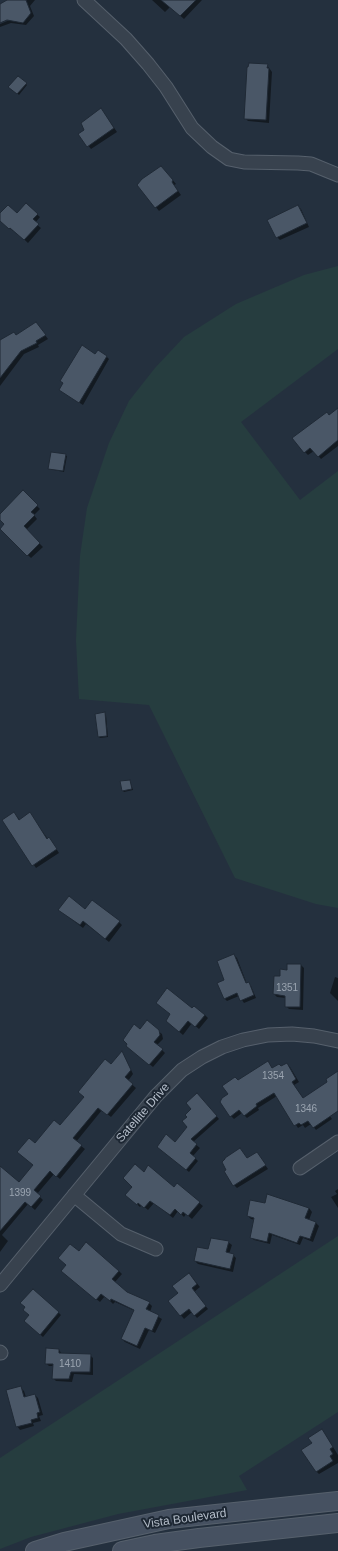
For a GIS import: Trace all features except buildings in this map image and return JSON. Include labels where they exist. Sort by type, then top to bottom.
[{"type":"main road","name":"Vista Boulevard","points":[[34,1551],[64,1542],[169,1519],[338,1501]]},
{"type":"main road","name":"Vista Boulevard","points":[[122,1551],[155,1544],[199,1538],[338,1523]]},
{"type":"street","points":[[84,0],[126,39],[148,64],[166,87],[192,128],[212,147],[229,159],[244,162],[311,164],[338,175]]},
{"type":"street","name":"Satellite Drive","points":[[0,1285],[166,1085],[182,1070],[202,1057],[222,1047],[243,1040],[268,1035],[292,1034],[314,1036],[338,1041]]},
{"type":"street","points":[[300,1168],[338,1142]]},
{"type":"street","points":[[74,1195],[121,1234],[156,1248]]},
{"type":"green space","points":[[338,266],[338,349],[241,422],[300,500],[338,471],[338,908],[316,904],[235,878],[149,705],[79,699],[76,640],[80,556],[87,508],[109,443],[129,401],[155,368],[184,337],[236,304],[304,275]]},
{"type":"green space","points":[[338,1236],[338,1412],[239,1476],[247,1490],[118,1514],[31,1537],[0,1549],[0,1458]]}]
